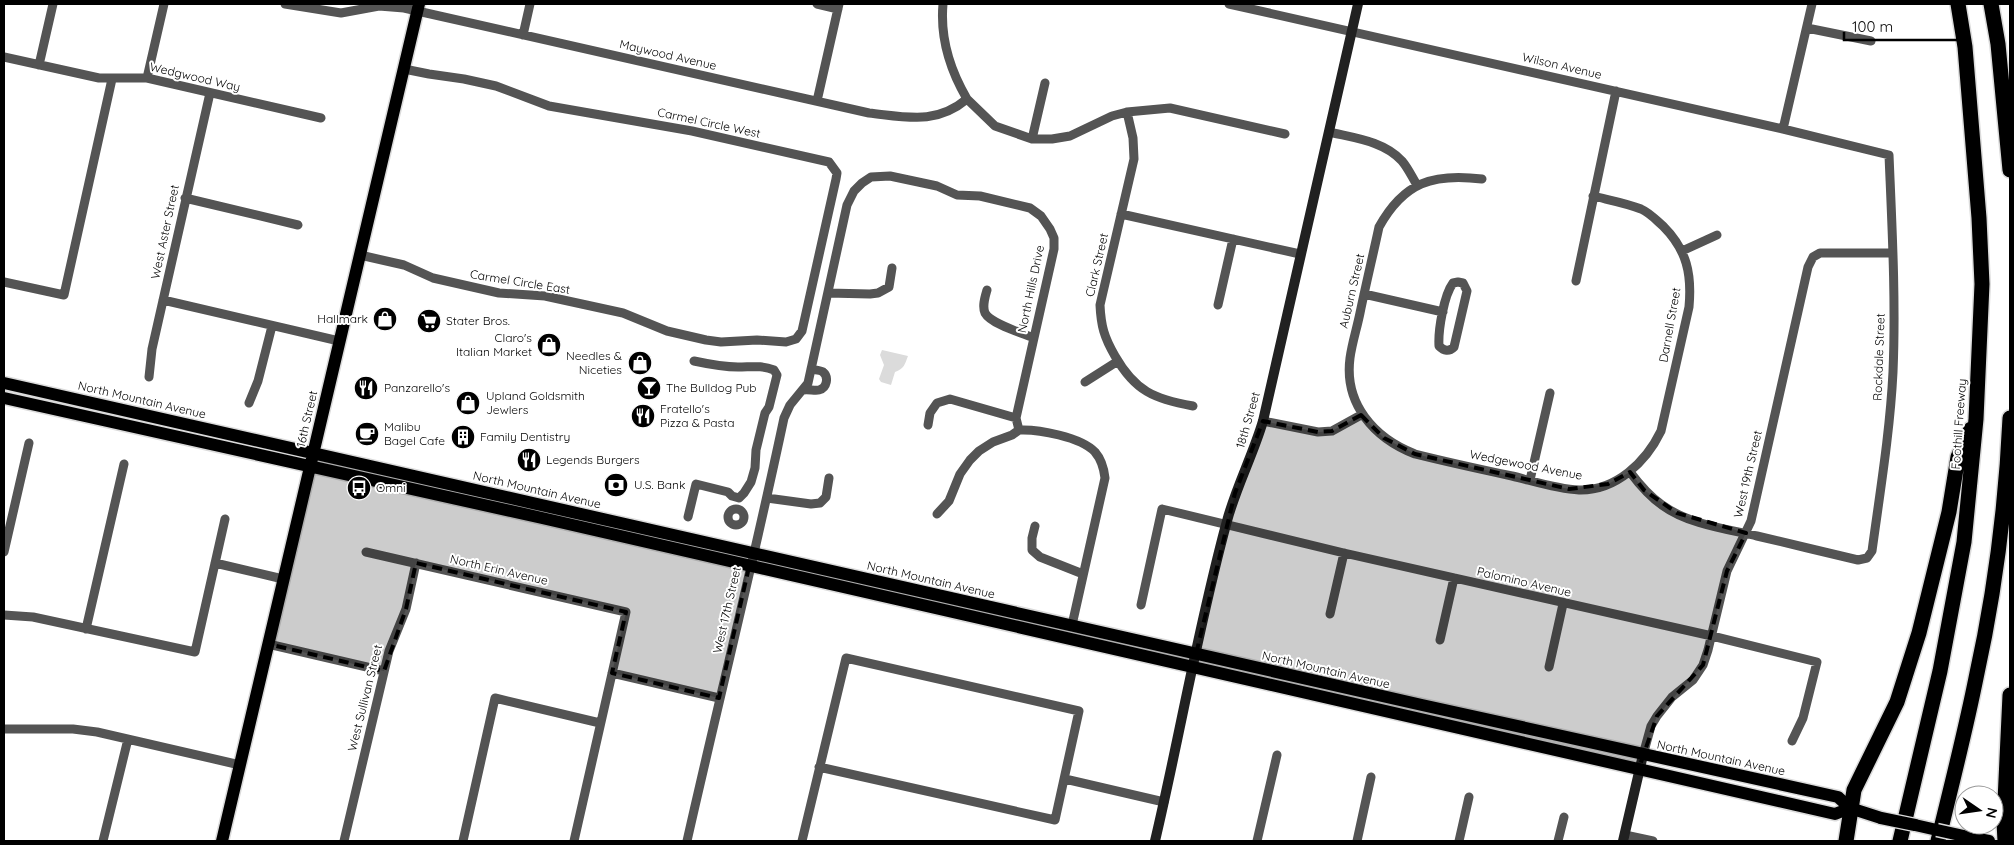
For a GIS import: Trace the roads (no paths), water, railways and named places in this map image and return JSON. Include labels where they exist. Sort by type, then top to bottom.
[{"type":"highway","name":"Foothill Freeway","points":[[1900,841],[1940,671],[1964,542],[1976,419],[1982,284],[1980,218],[1966,57],[1958,4]]},
{"type":"highway","points":[[1991,4],[1998,44],[2010,170]]},
{"type":"highway","points":[[1938,841],[1977,677],[1996,569],[2007,475],[2010,418]]},
{"type":"highway","points":[[1846,841],[1854,790],[1897,702],[1920,632],[1949,512],[1958,457],[1976,419]]},
{"type":"highway","points":[[2005,841],[2004,822],[2010,695]]},
{"type":"main road","name":"18th Street","points":[[1155,841],[1192,667],[1226,523],[1235,493],[1251,457],[1263,421],[1358,4]]},
{"type":"main road","name":"16th Street","points":[[222,841],[418,7]]},
{"type":"main road","name":"North Mountain Avenue","points":[[4,383],[1643,755],[1838,797],[1850,808],[1882,818],[1990,841]]},
{"type":"main road","name":"North Mountain Avenue","points":[[4,398],[542,518],[1835,814],[1850,808]]},
{"type":"main road","points":[[542,518],[546,505]]},
{"type":"main road","name":"West 19th Street","points":[[1624,838],[1643,755]]},
{"type":"street","points":[[39,65],[53,4]]},
{"type":"street","points":[[147,78],[164,4]]},
{"type":"street","name":"Maywood Avenue","points":[[285,4],[341,13],[379,6],[418,7],[523,35],[869,113],[922,117],[938,116],[946,114],[967,100]]},
{"type":"street","points":[[523,35],[530,4]]},
{"type":"street","points":[[817,4],[839,6],[817,101]]},
{"type":"street","points":[[943,4],[943,35],[949,61],[957,81],[967,100],[995,126],[1032,139],[1052,139],[1070,136],[1112,116],[1127,112],[1170,108],[1285,134]]},
{"type":"street","name":"Wilson Avenue","points":[[1229,4],[1783,129],[1889,155]]},
{"type":"street","points":[[1783,129],[1812,4]]},
{"type":"street","points":[[1807,28],[1872,41]]},
{"type":"street","name":"Wedgwood Way","points":[[4,57],[99,78],[147,78],[321,118]]},
{"type":"street","name":"Carmel Circle West","points":[[404,68],[496,86],[549,106],[692,131],[829,162],[837,173],[836,179],[806,315],[802,330],[796,339]]},
{"type":"street","points":[[4,282],[64,295],[112,78]]},
{"type":"street","points":[[1032,139],[1045,83]]},
{"type":"street","points":[[1576,281],[1616,91]]},
{"type":"street","name":"West Aster Street","points":[[150,377],[152,349],[210,93]]},
{"type":"street","name":"Clark Street","points":[[1127,112],[1133,138],[1134,158],[1100,305],[1101,326],[1118,361],[1129,378],[1142,389],[1170,402],[1193,406]]},
{"type":"street","points":[[1329,132],[1371,142],[1390,150],[1402,161],[1417,185],[1456,176],[1482,179]]},
{"type":"street","name":"Rockdale Street","points":[[1746,533],[1858,560],[1867,558],[1872,551],[1884,464],[1893,372],[1893,253],[1889,155]]},
{"type":"street","name":"North Hills Drive","points":[[818,339],[847,205],[854,191],[871,177],[882,175],[928,184],[957,195],[975,195],[1023,206],[1035,212],[1044,220],[1054,238],[1054,249],[1016,418],[1019,430]]},
{"type":"street","name":"Auburn Street","points":[[1362,415],[1350,387],[1350,357],[1380,227],[1389,210],[1403,195],[1417,185]]},
{"type":"street","name":"Darnell Street","points":[[1593,196],[1643,210],[1654,217],[1682,251],[1688,269],[1691,288],[1661,431],[1654,446],[1630,472]]},
{"type":"street","points":[[186,198],[298,225]]},
{"type":"street","points":[[1121,214],[1300,254]]},
{"type":"street","points":[[1682,251],[1718,235]]},
{"type":"street","points":[[1218,305],[1233,239]]},
{"type":"street","name":"West 19th Street","points":[[1643,755],[1657,716],[1672,697],[1694,680],[1703,665],[1712,636],[1727,571],[1750,521],[1808,267],[1813,257],[1820,252],[1893,253]]},
{"type":"street","name":"Carmel Circle East","points":[[360,254],[404,266],[433,278],[499,293],[551,297],[623,314],[667,331],[706,340],[721,342],[757,340],[786,342],[796,339]]},
{"type":"street","points":[[828,293],[878,294],[889,287],[892,268]]},
{"type":"street","points":[[1454,282],[1463,283],[1467,291],[1454,347],[1450,350],[1442,349],[1439,346],[1443,312],[1450,287],[1454,282]]},
{"type":"street","points":[[987,290],[984,304],[985,312],[991,319],[1034,338]]},
{"type":"street","points":[[1364,294],[1443,312]]},
{"type":"street","points":[[163,300],[339,341]]},
{"type":"street","points":[[249,403],[258,381],[272,326]]},
{"type":"street","name":"West 17th Street","points":[[687,841],[719,698],[761,526],[784,418],[790,405],[808,383],[818,339]]},
{"type":"street","points":[[694,361],[728,366],[766,367],[774,370],[777,375],[769,407],[764,413],[751,482],[739,498],[737,508]]},
{"type":"street","points":[[1085,382],[1118,361]]},
{"type":"street","points":[[802,390],[819,390],[824,387],[826,376],[823,372],[811,368]]},
{"type":"street","points":[[1530,480],[1550,393]]},
{"type":"street","points":[[928,425],[930,413],[937,403],[950,399],[1016,418]]},
{"type":"street","points":[[1263,421],[1318,432],[1332,431],[1362,415]]},
{"type":"street","name":"Wedgewood Avenue","points":[[1362,415],[1384,438],[1398,448],[1414,454],[1569,489],[1586,490],[1608,484],[1630,472]]},
{"type":"street","points":[[937,514],[949,501],[960,474],[970,460],[979,451],[993,442],[1019,430],[1027,430],[1076,441],[1096,453],[1105,478],[1072,625]]},
{"type":"street","points":[[4,552],[29,443]]},
{"type":"street","points":[[86,629],[124,464]]},
{"type":"street","points":[[1630,472],[1644,490],[1662,506],[1677,514],[1700,522],[1746,533]]},
{"type":"street","points":[[767,498],[811,504],[820,503],[826,497],[829,478]]},
{"type":"street","points":[[688,517],[696,484],[728,492],[732,496],[739,498]]},
{"type":"street","points":[[737,508],[742,511],[743,521]]},
{"type":"street","points":[[737,508],[731,510],[728,519],[735,525],[743,521],[761,526]]},
{"type":"street","name":"Palomino Avenue","points":[[1141,605],[1162,509],[1817,662],[1803,718],[1792,741]]},
{"type":"street","points":[[4,615],[33,617],[195,652],[225,519]]},
{"type":"street","points":[[1035,526],[1032,550],[1040,557],[1084,574]]},
{"type":"street","name":"North Erin Avenue","points":[[366,552],[626,612],[612,673]]},
{"type":"street","points":[[1330,614],[1344,553]]},
{"type":"street","points":[[215,563],[283,579]]},
{"type":"street","name":"West Sullivan Street","points":[[344,841],[384,671],[393,637],[406,609],[416,563]]},
{"type":"street","points":[[1440,640],[1454,578]]},
{"type":"street","points":[[1549,667],[1564,604]]},
{"type":"street","points":[[268,644],[384,671]]},
{"type":"street","points":[[802,841],[819,767],[846,658],[1080,711],[1056,820],[819,767]]},
{"type":"street","points":[[574,841],[612,673],[719,698]]},
{"type":"street","points":[[463,841],[495,698],[600,723]]},
{"type":"street","points":[[4,729],[73,729],[128,739],[240,766]]},
{"type":"street","points":[[103,841],[128,739]]},
{"type":"street","points":[[1257,841],[1277,755]]},
{"type":"street","points":[[1357,841],[1371,777]]},
{"type":"street","points":[[1065,779],[1164,802]]},
{"type":"street","points":[[1459,841],[1469,797]]},
{"type":"street","points":[[1558,841],[1564,817]]},
{"type":"street","points":[[1624,838],[1653,841]]},
{"type":"place","name":"Hallmark","points":[[385,319]]},
{"type":"place","name":"Stater Bros.","points":[[429,321]]},
{"type":"place","name":"Claro's Italian Market","points":[[549,345]]},
{"type":"place","name":"Needles & Niceties","points":[[640,363]]},
{"type":"place","name":"Panzarello's","points":[[366,388]]},
{"type":"place","name":"The Bulldog Pub","points":[[649,388]]},
{"type":"place","name":"Upland Goldsmith Jewlers","points":[[468,403]]},
{"type":"place","name":"Fratello's Pizza & Pasta","points":[[643,416]]},
{"type":"place","name":"Malibu Bagel Cafe","points":[[367,434]]},
{"type":"place","name":"Family Dentistry","points":[[463,437]]},
{"type":"place","name":"Legends Burgers","points":[[529,460]]},
{"type":"place","name":"U.S. Bank","points":[[616,485]]},
{"type":"place","name":"Omni","points":[[359,488]]}]
